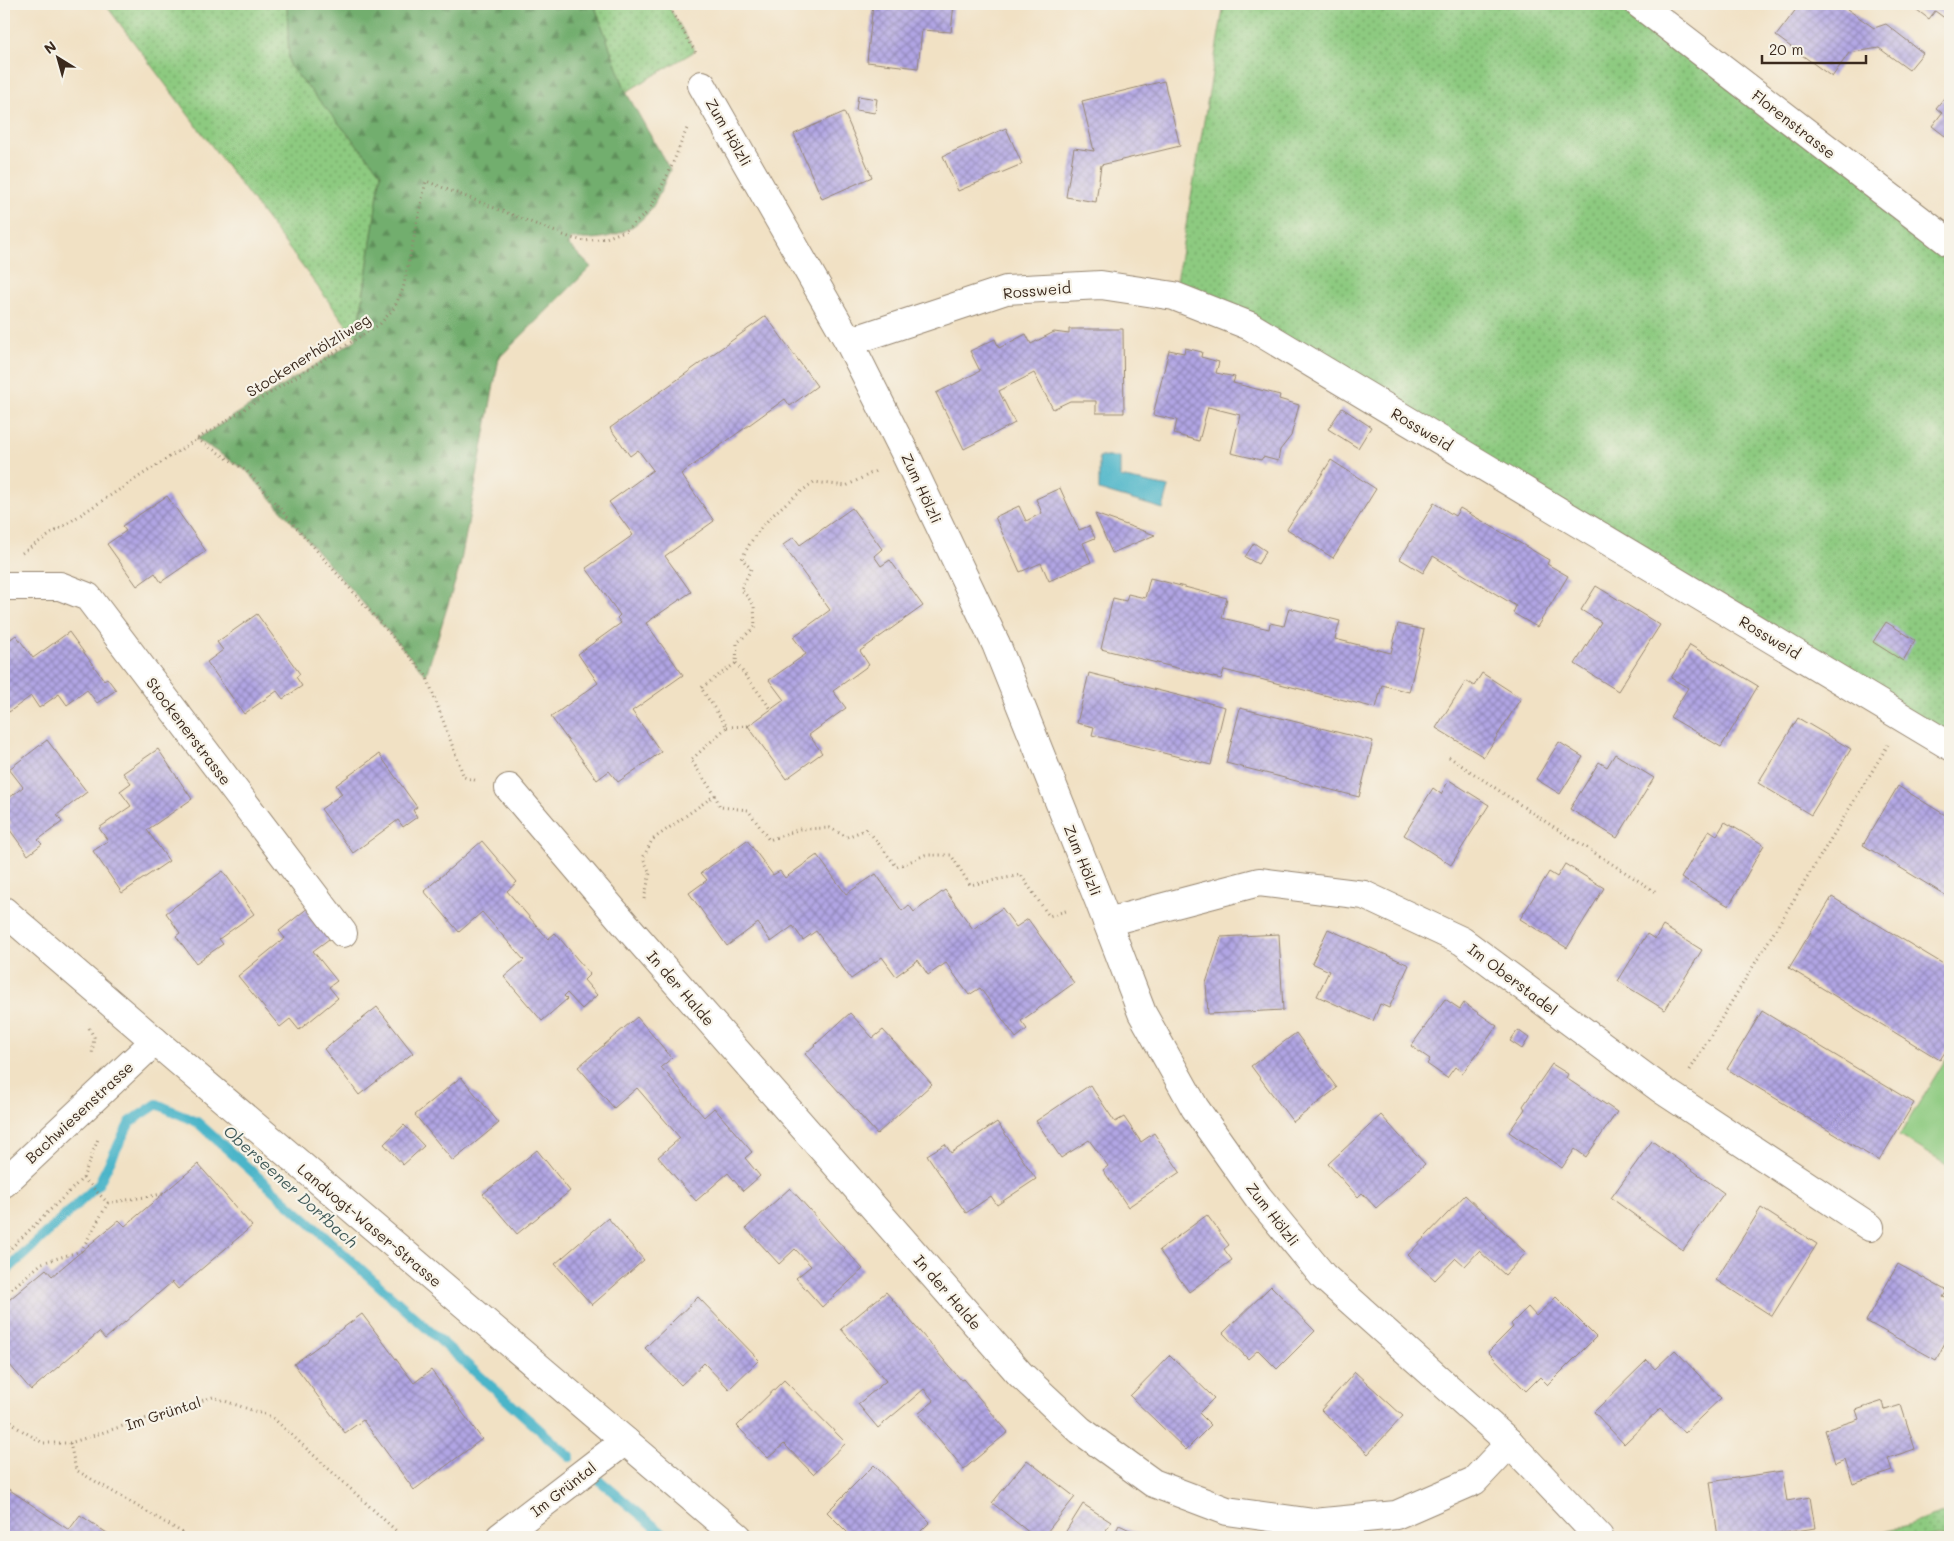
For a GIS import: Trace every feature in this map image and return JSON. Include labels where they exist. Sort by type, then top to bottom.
[{"type":"street","name":"Florenstrasse","points":[[1639,4],[1950,243]]},
{"type":"street","name":"Zum Hölzli","points":[[702,85],[849,342],[906,455],[996,644],[1142,1013],[1195,1108],[1258,1197],[1323,1276],[1510,1443],[1599,1537]]},
{"type":"street","name":"Rossweid","points":[[849,342],[1006,290],[1101,285],[1174,296],[1250,326],[1950,746]]},
{"type":"street","name":"Stockenerstrasse","points":[[4,586],[60,586],[88,598],[343,933]]},
{"type":"street","name":"In der Halde","points":[[509,788],[625,924],[1020,1374],[1080,1430],[1153,1483],[1226,1511],[1236,1513],[1314,1523],[1396,1515],[1474,1481],[1510,1443]]},
{"type":"street","name":"Im Oberstadel","points":[[1103,912],[1260,882],[1364,895],[1462,941],[1661,1089],[1870,1227]]},
{"type":"street","name":"Landvogt-Waser-Strasse","points":[[4,911],[155,1042],[738,1537]]},
{"type":"street","name":"Bachwiesenstrasse","points":[[4,1183],[155,1042]]},
{"type":"street","name":"Im Grüntal","points":[[500,1537],[625,1441]]},
{"type":"path","points":[[667,4],[695,50],[702,85]]},
{"type":"path","name":"Stockenerhölzliweg","points":[[14,559],[197,439],[380,324],[394,308],[403,289],[426,181],[571,238],[584,240],[606,238],[627,230],[650,211],[684,138],[702,85]]},
{"type":"path","points":[[197,439],[247,471],[426,675],[464,777],[509,788]]},
{"type":"path","points":[[771,709],[736,663],[738,644],[755,627],[754,606],[741,589],[751,569],[742,559],[749,543],[776,510],[814,482],[846,486],[906,455]]},
{"type":"path","points":[[727,727],[701,688],[736,663]]},
{"type":"path","points":[[748,726],[727,727],[691,760],[715,795],[720,807],[748,810],[769,840],[800,829],[830,828],[847,837],[867,829],[897,867],[924,855],[951,855],[970,885],[1021,875],[1049,916],[1103,912]]},
{"type":"path","points":[[1696,1060],[1888,745]]},
{"type":"path","points":[[1449,757],[1656,892]]},
{"type":"path","points":[[625,924],[643,905],[650,873],[643,858],[652,840],[715,795]]},
{"type":"path","points":[[85,1021],[94,1037],[91,1061]]},
{"type":"path","points":[[4,1255],[83,1178],[100,1134]]},
{"type":"path","points":[[83,1178],[108,1203]]},
{"type":"path","points":[[108,1203],[163,1194]]},
{"type":"path","points":[[4,1295],[42,1263],[81,1252],[108,1203]]},
{"type":"path","name":"Im Grüntal","points":[[4,1414],[18,1428],[43,1443],[70,1443],[213,1397],[272,1417],[403,1537]]},
{"type":"path","points":[[70,1443],[76,1470],[190,1537]]},
{"type":"green space","points":[[105,4],[287,4],[289,65],[381,173],[357,339]]},
{"type":"green space","points":[[287,4],[594,4],[626,92],[670,170],[652,208],[641,220],[623,231],[603,238],[571,238],[569,245],[591,267],[499,358],[460,566],[426,675],[247,471],[197,439],[357,339],[381,173],[289,65]]},
{"type":"green space","points":[[594,4],[667,4],[695,51],[626,92]]},
{"type":"green space","points":[[1224,4],[1639,4],[1950,243],[1950,746],[1174,296]]},
{"type":"green space","points":[[1950,1052],[1950,1167],[1899,1136]]},
{"type":"green space","points":[[1950,1511],[1950,1537],[1870,1537]]},
{"type":"water","points":[[1099,457],[1120,457],[1120,477],[1169,487],[1163,509],[1099,490]]},
{"type":"building","points":[[873,4],[954,4],[951,32],[922,30],[918,68],[867,62]]},
{"type":"building","points":[[1800,4],[1828,4],[1832,6],[1840,4],[1874,28],[1886,24],[1923,53],[1909,70],[1879,48],[1849,53],[1832,77],[1776,36]]},
{"type":"building","points":[[1909,4],[1950,4],[1950,22],[1935,11],[1929,19]]},
{"type":"building","points":[[1164,81],[1180,146],[1101,165],[1096,202],[1066,197],[1074,148],[1094,151],[1082,101]]},
{"type":"building","points":[[1949,92],[1950,140],[1932,126],[1942,113],[1936,108]]},
{"type":"building","points":[[858,96],[877,99],[875,113],[856,110]]},
{"type":"building","points":[[844,112],[872,177],[822,199],[794,134]]},
{"type":"building","points":[[1006,128],[1022,164],[958,191],[943,156]]},
{"type":"building","points":[[766,316],[817,386],[790,406],[785,399],[681,474],[714,521],[665,556],[691,592],[646,623],[683,675],[632,711],[661,752],[618,782],[609,771],[597,780],[551,717],[598,683],[578,654],[621,623],[617,618],[620,615],[586,568],[633,535],[609,502],[653,470],[638,450],[630,456],[610,428]]},
{"type":"building","points":[[1069,329],[1123,329],[1124,413],[1096,413],[1096,401],[1070,401],[1053,409],[1034,373],[999,391],[1015,423],[964,449],[936,393],[980,371],[970,351],[995,339],[999,348],[1026,334],[1031,344],[1054,332],[1069,334]]},
{"type":"building","points":[[1185,348],[1202,352],[1201,357],[1219,362],[1216,373],[1235,377],[1233,383],[1280,395],[1279,399],[1299,405],[1291,436],[1280,450],[1278,461],[1263,457],[1261,460],[1231,453],[1240,415],[1208,407],[1199,441],[1174,434],[1177,420],[1153,415],[1169,350],[1184,353]]},
{"type":"building","points":[[1342,408],[1371,427],[1358,448],[1328,429]]},
{"type":"building","points":[[1331,460],[1376,489],[1333,558],[1287,529]]},
{"type":"building","points":[[1060,488],[1079,530],[1089,526],[1095,538],[1083,543],[1091,562],[1049,581],[1041,563],[1020,572],[995,517],[1019,506],[1026,521],[1042,513],[1036,499]]},
{"type":"building","points":[[167,496],[206,551],[161,582],[155,573],[137,586],[107,544],[126,531],[122,526]]},
{"type":"building","points":[[1434,503],[1455,516],[1460,508],[1549,560],[1547,564],[1568,576],[1537,627],[1513,613],[1516,606],[1433,556],[1423,573],[1400,559]]},
{"type":"building","points":[[852,508],[882,549],[874,556],[881,566],[890,560],[923,606],[860,651],[869,665],[833,691],[846,708],[809,735],[822,753],[786,779],[748,726],[784,700],[769,680],[806,654],[793,637],[830,610],[783,545],[794,537],[800,545]]},
{"type":"building","points":[[1095,514],[1155,535],[1112,553]]},
{"type":"building","points":[[1254,543],[1266,551],[1258,564],[1245,557]]},
{"type":"building","points":[[1150,578],[1227,598],[1222,618],[1269,629],[1270,623],[1284,626],[1289,608],[1340,621],[1335,639],[1391,653],[1398,624],[1424,630],[1409,692],[1382,685],[1376,708],[1224,670],[1221,679],[1101,649],[1113,598],[1126,601],[1128,594],[1145,598]]},
{"type":"building","points":[[1596,586],[1660,625],[1618,691],[1575,664],[1601,622],[1581,610]]},
{"type":"building","points":[[257,614],[300,674],[296,677],[302,686],[283,699],[277,691],[244,714],[207,662],[223,650],[217,642]]},
{"type":"building","points":[[1886,622],[1915,640],[1903,661],[1873,642]]},
{"type":"building","points":[[69,632],[104,680],[107,678],[116,690],[97,703],[87,690],[67,705],[59,694],[39,708],[31,696],[9,712],[4,704],[4,644],[16,635],[33,658]]},
{"type":"building","points":[[1690,645],[1758,686],[1721,747],[1670,717],[1688,688],[1671,678]]},
{"type":"building","points":[[1089,673],[1225,707],[1211,765],[1092,735],[1094,727],[1077,723]]},
{"type":"building","points":[[1482,673],[1521,698],[1484,757],[1436,728],[1466,681],[1474,686]]},
{"type":"building","points":[[1240,708],[1373,741],[1359,797],[1226,763]]},
{"type":"building","points":[[1798,718],[1851,749],[1811,815],[1758,783]]},
{"type":"building","points":[[47,740],[87,792],[57,815],[62,822],[38,840],[42,844],[28,855],[7,826],[11,823],[4,813],[4,802],[23,787],[9,769]]},
{"type":"building","points":[[1559,742],[1583,757],[1560,794],[1536,779]]},
{"type":"building","points":[[158,749],[192,799],[147,830],[169,861],[122,893],[93,851],[108,841],[99,828],[131,806],[120,791],[131,783],[123,773]]},
{"type":"building","points":[[379,754],[417,807],[413,810],[417,817],[403,827],[398,820],[353,853],[321,809],[342,794],[336,785]]},
{"type":"building","points":[[1615,754],[1654,778],[1617,838],[1570,809],[1599,762],[1607,767]]},
{"type":"building","points":[[1449,780],[1489,805],[1451,865],[1404,835],[1433,788],[1441,794]]},
{"type":"building","points":[[1898,786],[1950,818],[1950,898],[1863,845]]},
{"type":"building","points":[[1725,822],[1764,845],[1729,906],[1681,878],[1709,830],[1717,835]]},
{"type":"building","points":[[747,840],[773,875],[780,871],[785,878],[817,855],[846,894],[876,874],[902,911],[909,905],[914,912],[945,890],[973,929],[1002,908],[1016,927],[1028,919],[1074,983],[1021,1021],[1027,1029],[1016,1038],[980,988],[969,995],[946,963],[928,975],[918,960],[896,976],[882,957],[851,979],[816,931],[803,940],[793,926],[771,942],[758,923],[727,946],[689,893],[707,880],[701,873]]},
{"type":"building","points":[[482,841],[517,882],[507,891],[548,939],[555,933],[590,974],[584,980],[597,995],[582,1009],[567,993],[564,996],[567,999],[542,1021],[504,977],[524,960],[482,912],[459,932],[424,891]]},
{"type":"building","points":[[1565,864],[1604,888],[1567,948],[1520,919],[1549,872],[1557,877]]},
{"type":"building","points":[[223,871],[254,914],[219,939],[223,944],[196,963],[176,936],[180,933],[166,913]]},
{"type":"building","points":[[1832,897],[1950,968],[1950,1044],[1940,1060],[1789,968]]},
{"type":"building","points":[[309,907],[333,936],[313,951],[337,981],[329,987],[338,998],[299,1030],[290,1019],[280,1027],[238,976],[285,938],[279,931]]},
{"type":"building","points":[[1663,926],[1702,950],[1665,1010],[1618,981],[1647,934],[1655,939]]},
{"type":"building","points":[[1328,929],[1409,965],[1389,1008],[1380,1004],[1373,1021],[1317,996],[1329,971],[1312,963]]},
{"type":"building","points":[[1279,934],[1283,1010],[1208,1014],[1206,983],[1221,937]]},
{"type":"building","points":[[1445,999],[1460,1009],[1464,1003],[1497,1026],[1463,1073],[1455,1067],[1447,1078],[1427,1064],[1430,1059],[1411,1046]]},
{"type":"building","points":[[377,1007],[413,1053],[359,1095],[324,1049]]},
{"type":"building","points":[[1762,1011],[1914,1103],[1879,1161],[1727,1069]]},
{"type":"building","points":[[850,1013],[873,1038],[883,1030],[932,1084],[877,1134],[805,1054]]},
{"type":"building","points":[[637,1017],[672,1058],[661,1067],[704,1117],[714,1108],[752,1152],[745,1158],[760,1176],[743,1191],[728,1173],[696,1201],[658,1157],[680,1138],[637,1088],[614,1108],[578,1067]]},
{"type":"building","points":[[1518,1030],[1529,1038],[1522,1049],[1510,1041]]},
{"type":"building","points":[[1296,1033],[1337,1088],[1293,1122],[1251,1066]]},
{"type":"building","points":[[1552,1064],[1568,1074],[1566,1078],[1617,1112],[1586,1157],[1575,1149],[1562,1168],[1509,1132],[1525,1109],[1523,1106]]},
{"type":"building","points":[[461,1077],[499,1123],[453,1161],[415,1115]]},
{"type":"building","points":[[1090,1085],[1115,1122],[1124,1117],[1141,1142],[1154,1133],[1180,1172],[1128,1207],[1103,1170],[1108,1166],[1089,1140],[1061,1158],[1036,1121]]},
{"type":"building","points":[[1381,1115],[1425,1164],[1376,1208],[1362,1193],[1358,1197],[1328,1164]]},
{"type":"building","points":[[997,1122],[1036,1179],[997,1205],[991,1196],[966,1213],[927,1155],[945,1144],[951,1153]]},
{"type":"building","points":[[404,1125],[424,1146],[403,1165],[384,1144]]},
{"type":"building","points":[[1652,1141],[1724,1193],[1683,1250],[1611,1198]]},
{"type":"building","points":[[537,1150],[570,1191],[517,1234],[483,1194]]},
{"type":"building","points":[[198,1164],[252,1226],[178,1289],[172,1282],[105,1339],[99,1332],[31,1390],[4,1358],[4,1304],[46,1269],[52,1276],[119,1220],[125,1226]]},
{"type":"building","points":[[790,1188],[863,1269],[822,1307],[796,1278],[811,1266],[795,1249],[779,1264],[746,1228]]},
{"type":"building","points":[[1465,1195],[1526,1253],[1505,1275],[1479,1251],[1465,1266],[1456,1258],[1435,1280],[1408,1255]]},
{"type":"building","points":[[1761,1208],[1817,1244],[1772,1316],[1716,1280]]},
{"type":"building","points":[[1207,1215],[1229,1245],[1224,1249],[1232,1260],[1189,1292],[1159,1250]]},
{"type":"building","points":[[608,1218],[644,1260],[592,1305],[555,1264]]},
{"type":"building","points":[[1898,1264],[1947,1291],[1943,1297],[1950,1300],[1950,1333],[1936,1360],[1866,1321]]},
{"type":"building","points":[[1271,1286],[1315,1331],[1277,1369],[1258,1350],[1248,1359],[1223,1333]]},
{"type":"building","points":[[886,1292],[1008,1432],[964,1469],[918,1414],[934,1401],[924,1389],[878,1428],[858,1404],[886,1381],[841,1329]]},
{"type":"building","points":[[698,1297],[759,1360],[729,1389],[704,1363],[681,1385],[645,1348]]},
{"type":"building","points":[[1556,1297],[1596,1337],[1548,1385],[1540,1377],[1526,1391],[1488,1352],[1513,1327],[1511,1324],[1528,1307],[1536,1316]]},
{"type":"building","points":[[362,1314],[414,1383],[431,1370],[482,1439],[414,1490],[363,1420],[345,1433],[294,1364]]},
{"type":"building","points":[[1675,1350],[1721,1398],[1684,1433],[1661,1408],[1624,1444],[1594,1412],[1647,1360],[1655,1369]]},
{"type":"building","points":[[1170,1355],[1214,1398],[1199,1413],[1211,1425],[1186,1450],[1130,1396]]},
{"type":"building","points":[[1355,1372],[1403,1416],[1368,1454],[1321,1410]]},
{"type":"building","points":[[784,1380],[846,1443],[813,1474],[784,1444],[768,1458],[737,1426]]},
{"type":"building","points":[[1883,1401],[1885,1410],[1901,1405],[1915,1449],[1888,1458],[1892,1471],[1853,1484],[1845,1459],[1835,1463],[1825,1430],[1859,1419],[1856,1410]]},
{"type":"building","points":[[1027,1460],[1075,1497],[1043,1537],[1035,1537],[992,1503]]},
{"type":"building","points":[[874,1465],[930,1522],[915,1537],[878,1537],[874,1533],[870,1537],[852,1537],[827,1512]]},
{"type":"building","points":[[1782,1471],[1787,1501],[1810,1497],[1815,1528],[1757,1537],[1718,1537],[1710,1482]]},
{"type":"building","points":[[4,1486],[69,1530],[80,1515],[113,1537],[4,1537]]},
{"type":"building","points":[[1083,1504],[1111,1522],[1102,1537],[1063,1536]]},
{"type":"building","points":[[1119,1525],[1145,1537],[1113,1537]]},
{"type":"waterway","name":"Oberseener Dorfbach","points":[[4,1273],[98,1185],[130,1122],[157,1104],[197,1122],[570,1457]]},
{"type":"waterway","name":"Oberseener Dorfbach","points":[[599,1480],[667,1537]]}]
